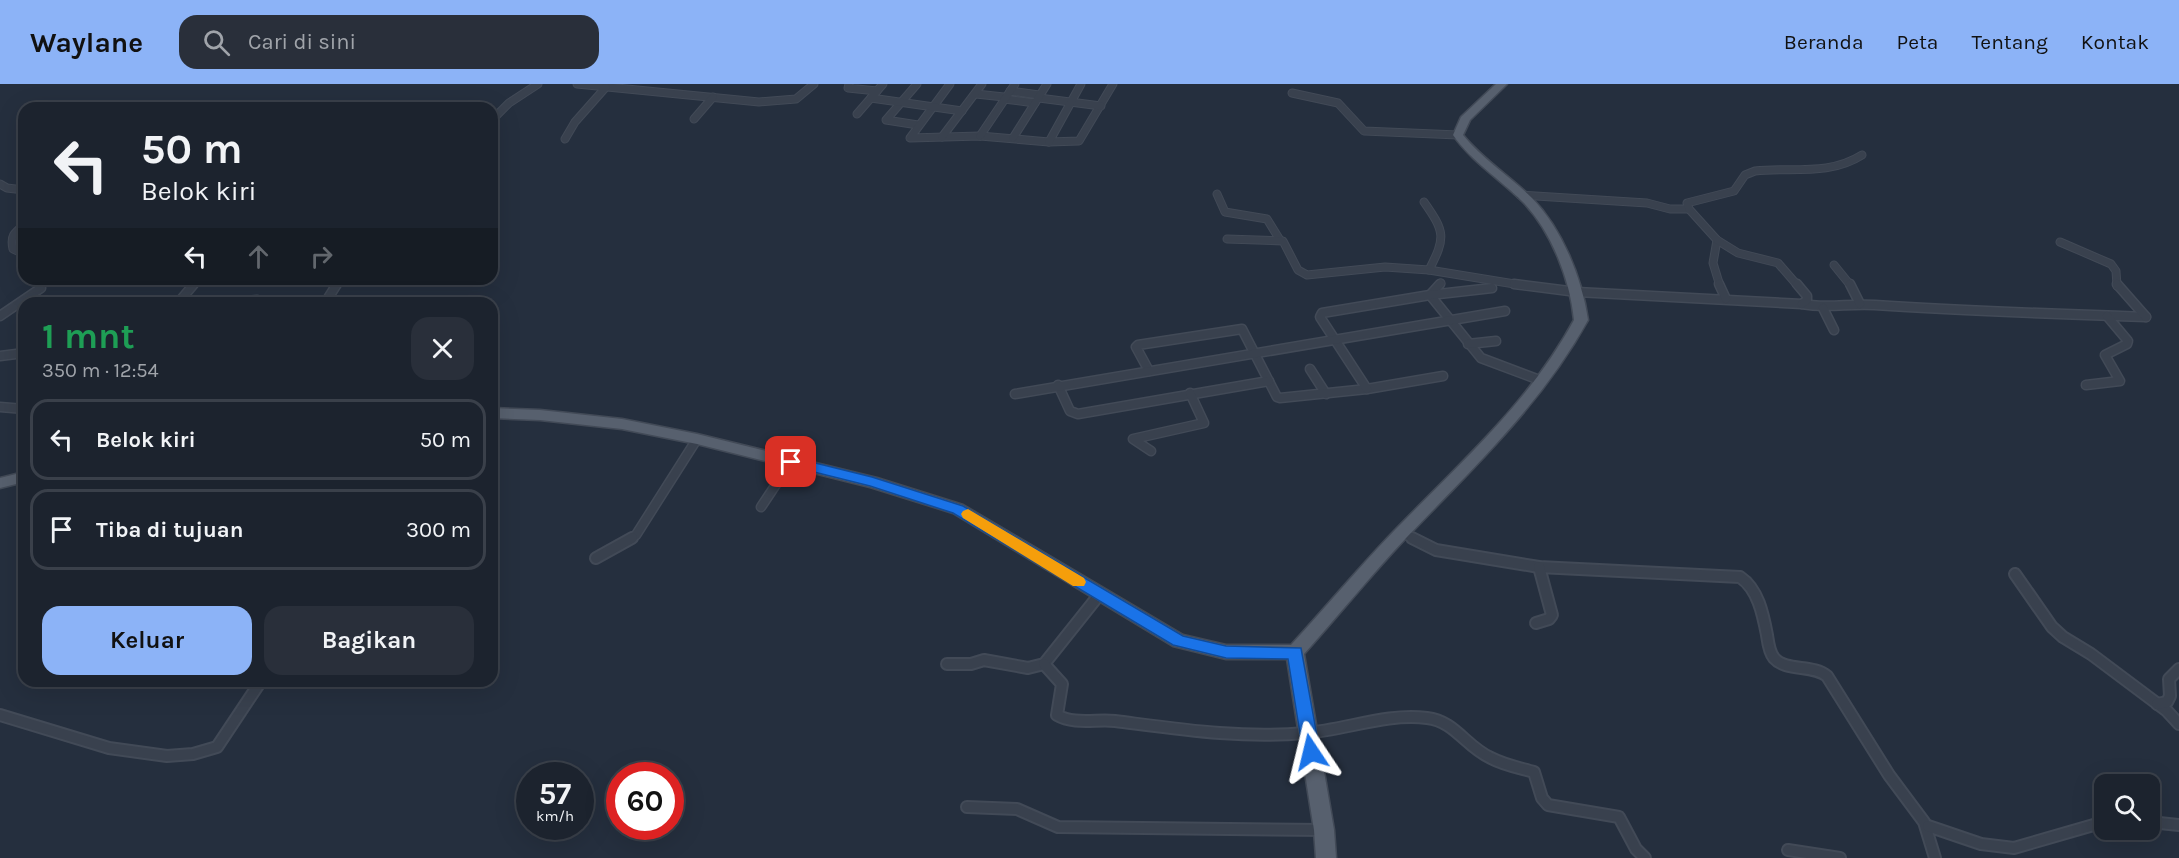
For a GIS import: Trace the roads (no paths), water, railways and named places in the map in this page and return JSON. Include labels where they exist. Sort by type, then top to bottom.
[{"type":"main road","points":[[498,413],[540,415],[622,424],[697,439],[872,482],[958,509],[1179,641],[1226,652],[1295,652],[1402,533],[1438,498],[1542,381],[1581,320],[1577,292],[1547,229],[1536,212],[1466,147],[1458,135],[1465,119],[1502,84]]},
{"type":"main road","points":[[0,483],[18,476]]},
{"type":"main road","points":[[1295,652],[1324,830],[1326,858]]},
{"type":"street","points":[[498,114],[509,103],[538,84]]},
{"type":"street","points":[[577,84],[606,87],[626,86],[759,102],[800,98],[814,84]]},
{"type":"street","points":[[849,84],[848,88],[877,91]]},
{"type":"street","points":[[857,114],[883,84]]},
{"type":"street","points":[[917,84],[886,120],[918,125]]},
{"type":"street","points":[[950,84],[910,138],[980,136],[1079,141],[1113,84]]},
{"type":"street","points":[[942,138],[982,84]]},
{"type":"street","points":[[980,136],[1015,84]]},
{"type":"street","points":[[1013,138],[1047,84]]},
{"type":"street","points":[[1049,141],[1081,84]]},
{"type":"street","points":[[565,139],[575,122],[606,87]]},
{"type":"street","points":[[1010,91],[1038,99]]},
{"type":"street","points":[[1292,93],[1338,103],[1364,131],[1458,135]]},
{"type":"street","points":[[976,94],[1101,106]]},
{"type":"street","points":[[694,119],[713,97]]},
{"type":"street","points":[[871,98],[962,111]]},
{"type":"street","points":[[1802,304],[1808,300],[1807,296],[1778,263],[1738,253],[1716,240],[1689,209],[1687,203],[1734,191],[1749,173],[1771,170],[1826,170],[1851,164],[1862,155]]},
{"type":"street","points":[[0,184],[18,189]]},
{"type":"street","points":[[1217,194],[1225,212],[1267,219],[1280,240],[1286,244],[1298,270],[1305,275],[1378,267],[1429,270],[1503,283],[1577,292],[1726,299],[1802,304],[1824,308],[1860,304],[1980,312],[2146,317],[2116,286],[2116,271],[2111,264],[2060,242]]},
{"type":"street","points":[[1520,195],[1647,203],[1670,209],[1689,209]]},
{"type":"street","points":[[1424,202],[1443,228],[1444,236],[1429,270]]},
{"type":"street","points":[[18,230],[11,240],[13,249],[18,251]]},
{"type":"street","points":[[1227,239],[1280,240]]},
{"type":"street","points":[[1716,240],[1713,246],[1714,272],[1726,299]]},
{"type":"street","points":[[1834,265],[1850,284],[1860,304]]},
{"type":"street","points":[[1430,295],[1441,283]]},
{"type":"street","points":[[183,297],[193,285]]},
{"type":"street","points":[[28,297],[41,288]]},
{"type":"street","points":[[1366,389],[1320,317],[1322,313],[1430,295],[1492,288]]},
{"type":"street","points":[[1430,295],[1468,344],[1488,362],[1542,381]]},
{"type":"street","points":[[0,316],[18,304]]},
{"type":"street","points":[[1824,308],[1834,330]]},
{"type":"street","points":[[1015,394],[1505,311]]},
{"type":"street","points":[[2086,385],[2120,381],[2105,355],[2127,344],[2128,341],[2107,316]]},
{"type":"street","points":[[1149,371],[1136,347],[1141,344],[1240,329],[1280,398],[1366,389],[1443,376]]},
{"type":"street","points":[[1468,344],[1497,341]]},
{"type":"street","points":[[0,356],[18,354]]},
{"type":"street","points":[[1310,369],[1326,394]]},
{"type":"street","points":[[1058,385],[1070,411],[1078,414],[1269,381]]},
{"type":"street","points":[[1151,451],[1133,439],[1204,423],[1190,393]]},
{"type":"street","points":[[0,407],[18,408]]},
{"type":"street","points":[[596,558],[626,543],[636,535],[697,439]]},
{"type":"street","points":[[761,507],[791,462]]},
{"type":"street","points":[[1402,533],[1436,550],[1539,567],[1740,577],[1747,580],[1751,584],[1764,618],[1769,648],[1774,658],[1782,663],[1821,671],[1827,676],[1889,775],[1928,826],[1935,858]]},
{"type":"street","points":[[1536,623],[1549,619],[1552,615],[1539,567]]},
{"type":"street","points":[[2014,574],[2052,627],[2157,704],[2179,724]]},
{"type":"street","points":[[947,664],[971,664],[984,660],[1028,668],[1044,664],[1100,595]]},
{"type":"street","points":[[1044,664],[1061,680],[1064,687],[1057,712],[1059,717],[1074,721],[1100,719],[1246,735],[1308,733],[1406,717],[1430,717],[1448,723],[1489,758],[1534,772],[1538,777],[1540,797],[1548,805],[1619,817],[1629,831],[1636,851],[1645,858]]},
{"type":"street","points":[[2157,704],[2167,702],[2170,696],[2169,679],[2179,669]]},
{"type":"street","points":[[0,715],[150,756],[184,757],[217,747],[257,687]]},
{"type":"street","points":[[967,807],[1011,808],[1026,811],[1045,824],[1058,827],[1324,830]]},
{"type":"street","points":[[2160,823],[2179,825]]},
{"type":"street","points":[[1928,826],[1981,844],[2008,848],[2025,846],[2094,825]]},
{"type":"street","points":[[1788,850],[1813,856],[1840,858]]}]
